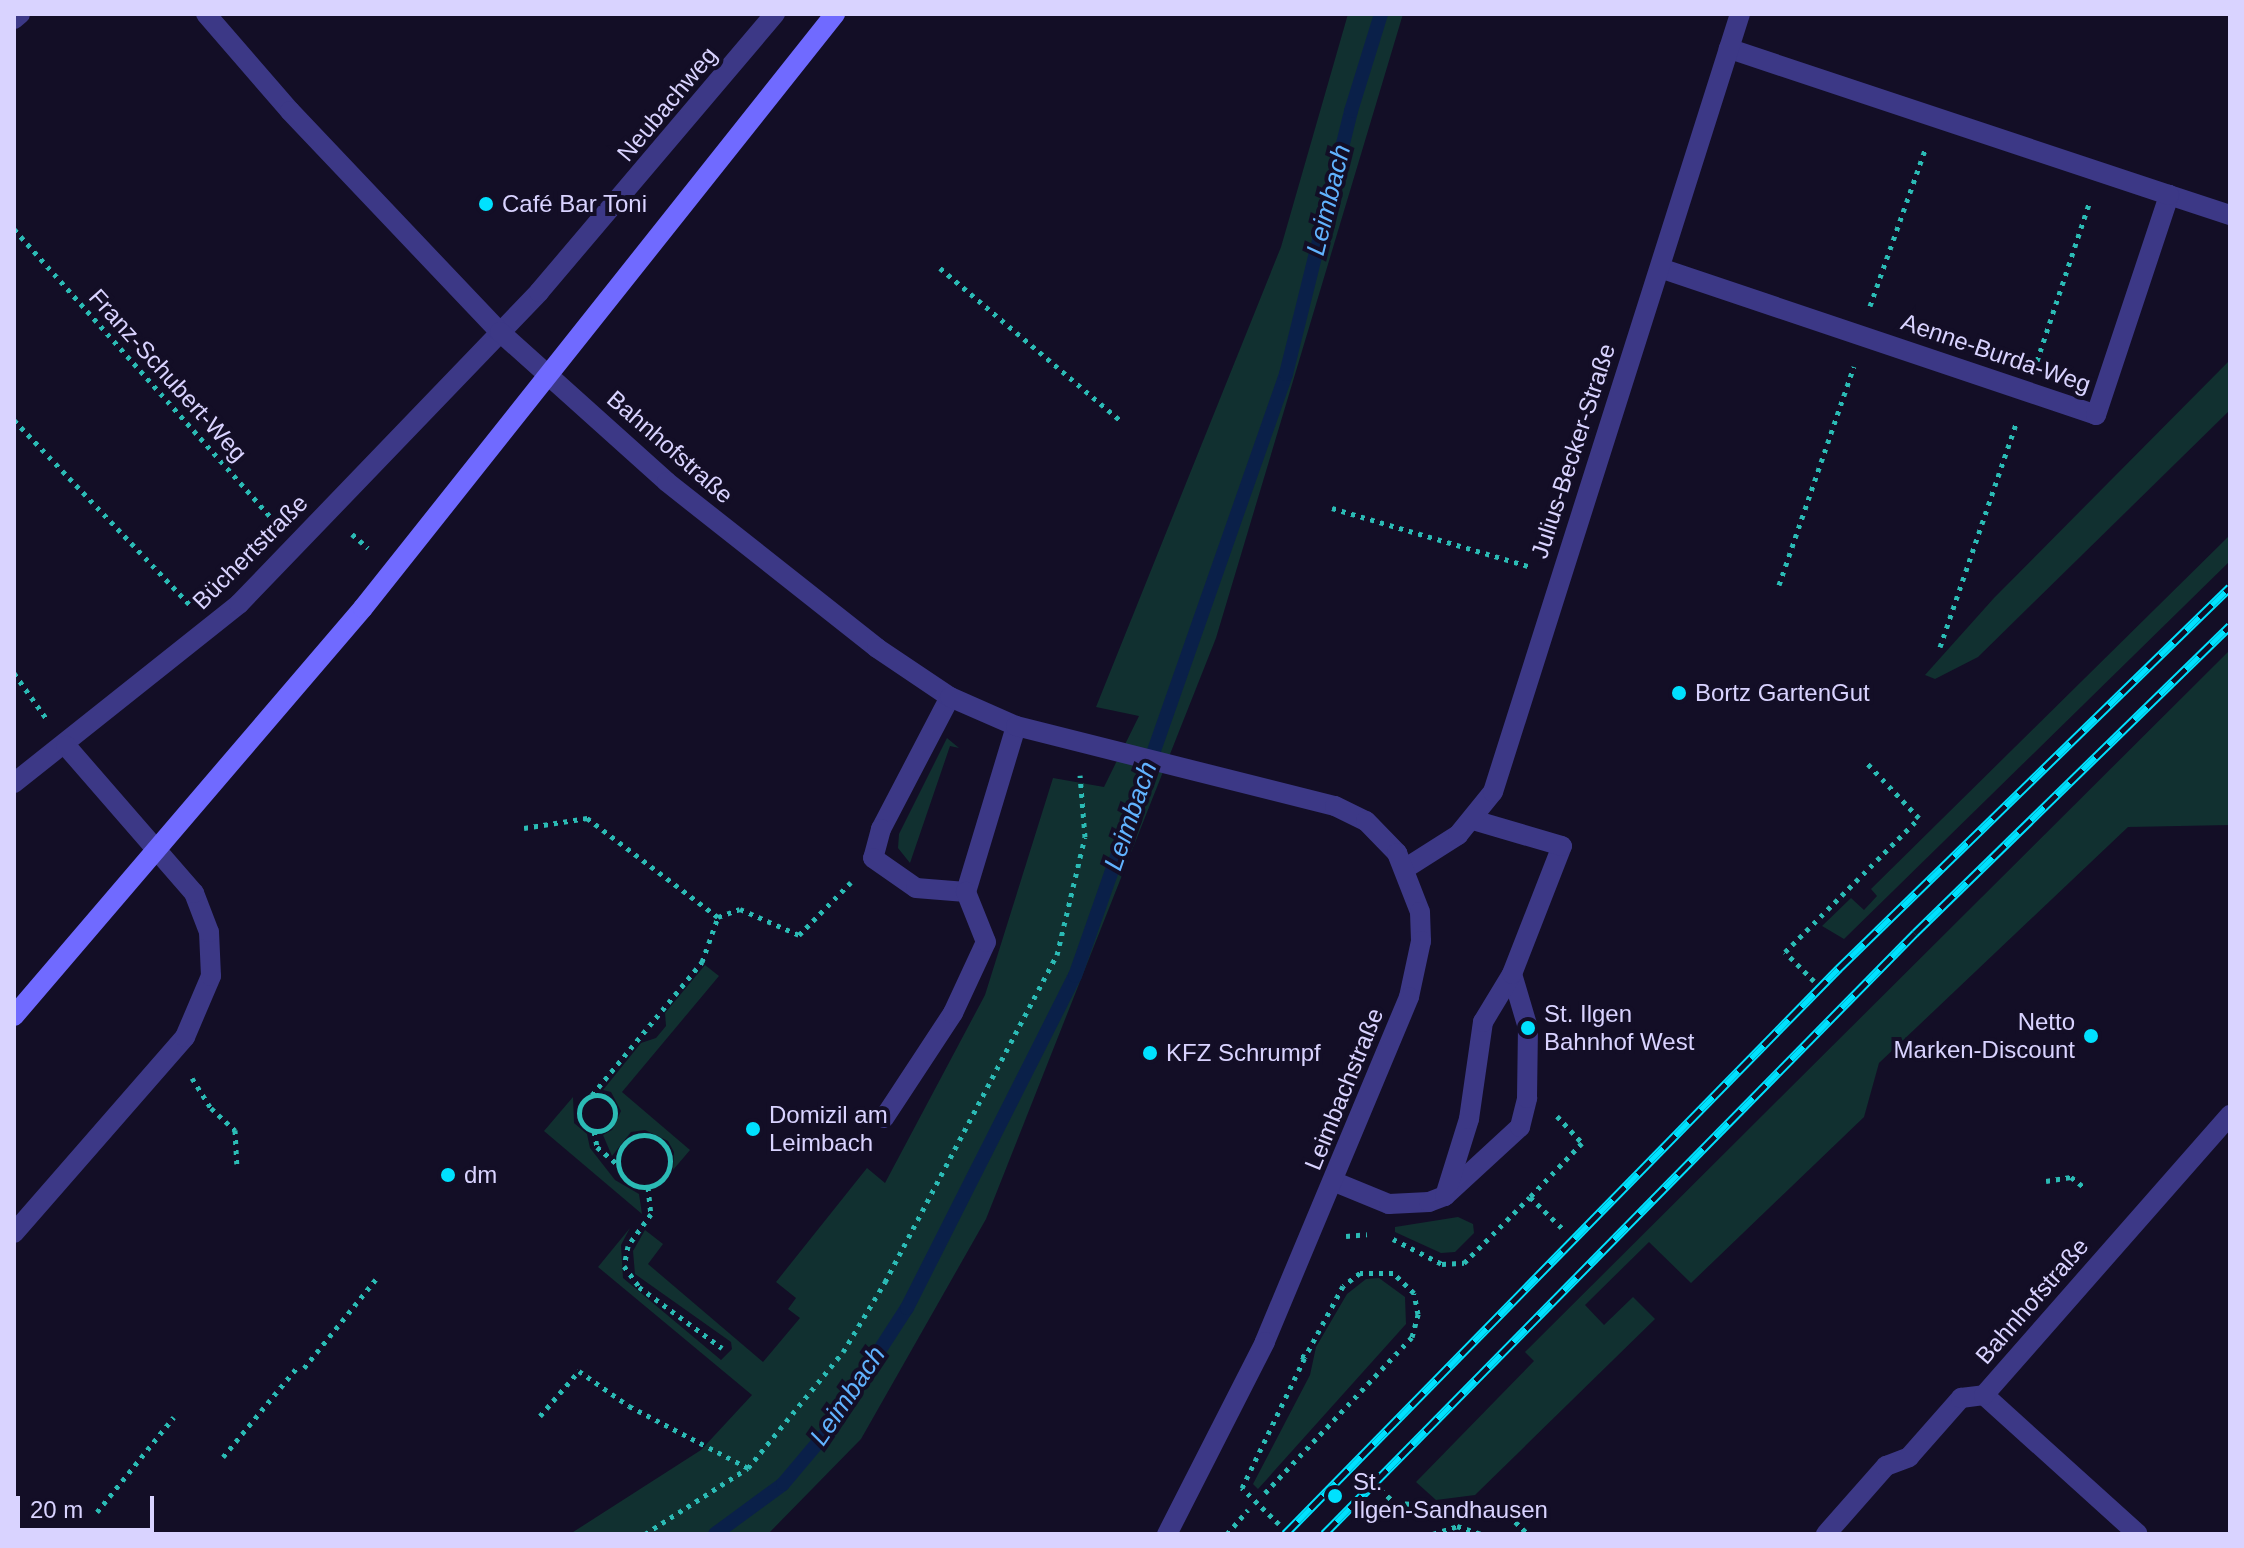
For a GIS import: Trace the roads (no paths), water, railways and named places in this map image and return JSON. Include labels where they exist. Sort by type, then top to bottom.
[{"type":"main road","points":[[14,1016],[363,608],[835,14]]},
{"type":"street","points":[[14,19],[20,14]]},
{"type":"street","name":"Bahnhofstraße","points":[[206,14],[311,134],[500,332],[667,482],[804,594],[950,697],[1016,726],[1199,773]]},
{"type":"street","name":"Neubachweg","points":[[500,332],[775,14]]},
{"type":"street","name":"Julius-Becker-Straße","points":[[1406,868],[1450,842],[1473,820],[1493,792],[1740,14]]},
{"type":"street","points":[[1729,49],[2230,215]]},
{"type":"street","name":"Aenne-Burda-Weg","points":[[1660,268],[2096,415],[2169,195]]},
{"type":"street","name":"Büchertstraße","points":[[14,783],[66,746],[212,628],[500,332]]},
{"type":"street","points":[[950,697],[881,829],[873,858],[916,888],[966,892]]},
{"type":"street","points":[[884,1118],[953,1013],[986,942],[966,892],[1016,726]]},
{"type":"street","points":[[14,1233],[185,1037],[211,976],[209,932],[194,893],[66,746]]},
{"type":"street","name":"Leimbachstraße","points":[[1167,1534],[1265,1342],[1335,1182],[1415,974],[1420,912],[1406,868],[1382,834],[1347,810],[1199,773]]},
{"type":"street","points":[[1445,1196],[1469,1119],[1483,1022],[1512,974],[1562,846],[1473,820]]},
{"type":"street","points":[[1335,1182],[1400,1206],[1445,1196],[1520,1127],[1527,1098],[1528,1028],[1512,974]]},
{"type":"street","name":"Bahnhofstraße","points":[[1826,1534],[1886,1466],[1909,1457],[1961,1398],[1984,1395],[2230,1115]]},
{"type":"street","points":[[1984,1395],[2138,1534]]},
{"type":"waterway","name":"Leimbach","points":[[715,1534],[783,1484],[826,1433],[907,1308],[1075,976],[1286,374],[1351,111],[1381,14]]},
{"type":"railway","points":[[1285,1534],[1838,969],[2230,587]]},
{"type":"railway","points":[[1324,1534],[1915,933],[2230,626]]},
{"type":"place","name":"Café Bar Toni","points":[[486,204]]},
{"type":"place","name":"Bortz GartenGut","points":[[1679,693]]},
{"type":"place","name":"St. Ilgen Bahnhof West","points":[[1528,1028]]},
{"type":"place","name":"Netto Marken-Discount","points":[[2091,1036]]},
{"type":"place","name":"KFZ Schrumpf","points":[[1150,1053]]},
{"type":"place","name":"Domizil am Leimbach","points":[[753,1129]]},
{"type":"place","name":"dm","points":[[448,1175]]},
{"type":"place","name":"St. Ilgen-Sandhausen","points":[[1335,1496]]}]
